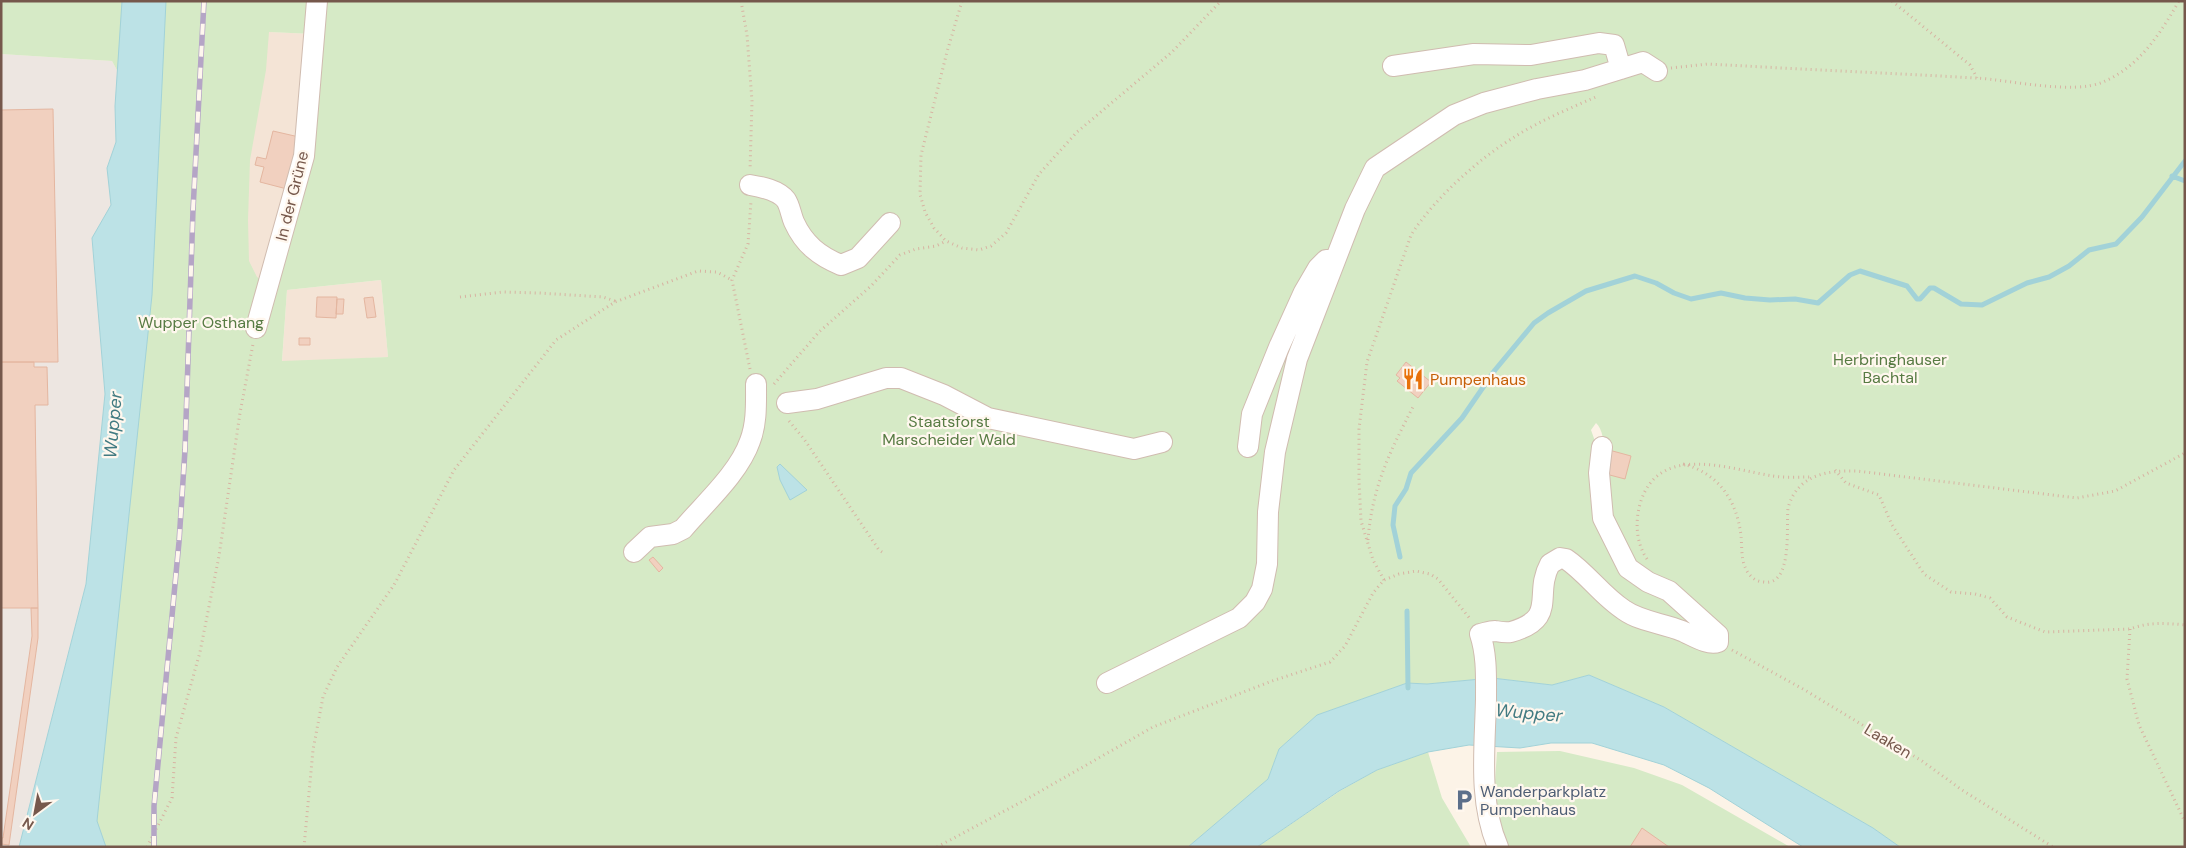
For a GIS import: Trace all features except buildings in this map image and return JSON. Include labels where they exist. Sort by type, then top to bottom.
[{"type":"street","name":"In der Grüne","points":[[256,328],[304,156],[317,1]]},
{"type":"street","points":[[1393,66],[1474,54],[1531,55],[1599,42],[1614,45],[1620,69]]},
{"type":"street","points":[[1107,683],[1239,618],[1255,602],[1262,589],[1267,564],[1268,512],[1275,452],[1297,360],[1354,209],[1375,168],[1454,115],[1484,104],[1537,89],[1585,80],[1644,62],[1657,71]]},
{"type":"street","points":[[750,185],[771,190],[786,200],[795,224],[806,244],[825,258],[841,265],[858,258],[890,223]]},
{"type":"street","points":[[1248,447],[1252,414],[1278,347],[1304,292],[1318,268],[1326,260],[1335,260]]},
{"type":"street","points":[[786,410],[886,378],[901,378],[944,395],[988,418],[1134,448],[1162,442]]},
{"type":"street","points":[[634,552],[650,537],[673,534],[683,529],[733,470],[750,441],[764,385]]},
{"type":"street","points":[[1498,847],[1492,832],[1485,797],[1486,676],[1484,646],[1480,634],[1493,631],[1508,633],[1533,623],[1542,608],[1547,569],[1554,560],[1566,559],[1574,564],[1596,587],[1625,611],[1678,629],[1707,642],[1714,644],[1718,642],[1718,635],[1669,591],[1648,582],[1628,568],[1603,518],[1599,473],[1602,448]]},
{"type":"path","points":[[741,1],[747,35],[752,101],[750,185],[748,244],[732,280],[747,362],[764,385],[819,332],[871,286],[900,256],[916,249],[936,246],[946,241]]},
{"type":"path","points":[[962,1],[921,155],[919,173],[920,194],[925,212],[934,228],[946,241],[962,248],[979,250],[991,246],[1006,233],[1039,174],[1077,132],[1113,99],[1172,52],[1221,1]]},
{"type":"path","points":[[1892,1],[1970,65],[1977,78]]},
{"type":"path","points":[[1657,71],[1679,66],[1708,64],[1977,78],[2060,88],[2083,87],[2102,83],[2120,74],[2142,56],[2165,26],[2179,1]]},
{"type":"path","points":[[1384,580],[1373,560],[1361,521],[1359,481],[1360,428],[1367,362],[1411,236],[1422,218],[1437,201],[1486,158],[1516,136],[1604,94]]},
{"type":"path","points":[[304,847],[313,750],[323,697],[337,666],[394,585],[454,470],[556,340],[615,302],[698,271],[717,272],[732,280]]},
{"type":"path","points":[[460,297],[503,292],[539,293],[603,297],[615,302]]},
{"type":"path","points":[[147,847],[172,798],[176,738],[200,652],[219,556],[240,413],[256,328]]},
{"type":"path","points":[[1367,543],[1374,500],[1388,455],[1413,408]]},
{"type":"path","points":[[786,410],[880,550],[885,554]]},
{"type":"path","points":[[1683,464],[1712,476],[1731,499],[1740,527],[1744,567],[1753,578],[1764,582],[1776,579],[1784,569],[1790,500],[1800,485],[1812,477],[1835,470],[1900,476],[1981,488],[2077,498],[2115,490],[2185,453]]},
{"type":"path","points":[[1650,565],[1643,553],[1638,535],[1640,505],[1647,489],[1657,476],[1670,467],[1683,464],[1748,470],[1774,476],[1812,477]]},
{"type":"path","points":[[1835,470],[1846,483],[1879,496],[1892,525],[1924,574],[1951,592],[1975,594],[1990,598],[2007,617],[2045,632],[2130,629],[2142,624],[2185,625]]},
{"type":"path","points":[[937,847],[1025,800],[1153,727],[1272,681],[1330,662],[1346,646],[1373,593],[1384,580],[1398,574],[1416,571],[1430,574],[1447,588],[1480,634]]},
{"type":"path","points":[[2130,629],[2127,679],[2137,716],[2185,822]]},
{"type":"path","name":"Laaken","points":[[1718,642],[1803,689],[1922,761],[1962,790],[2053,847]]},
{"type":"shaded area","points":[[203,29],[313,34],[307,102],[254,331]]},
{"type":"shaded area","points":[[1,54],[112,61],[119,74],[115,106],[116,142],[107,168],[111,205],[92,238],[105,394],[86,584],[19,847],[1,847]]},
{"type":"shaded area","points":[[381,280],[388,357],[282,362],[287,290]]},
{"type":"green space","points":[[1,1],[122,1],[119,74],[112,61],[1,54]]},
{"type":"green space","name":"Staatsforst Marscheider Wald","points":[[151,1],[2185,1],[2185,847],[1900,847],[1873,828],[1664,707],[1589,675],[1552,685],[1492,678],[1427,684],[1407,683],[1317,715],[1279,749],[1268,779],[1188,847],[69,847]],"holes":[[[269,32],[313,34],[304,155],[267,284],[257,277],[249,261],[248,220],[250,160],[266,70]],[[381,280],[388,357],[282,361],[287,290]],[[1596,423],[1601,431],[1605,457],[1598,529],[1590,497],[1596,444],[1591,430]]]},
{"type":"green space","points":[[1560,751],[1634,768],[1682,785],[1790,847],[1508,847],[1493,810],[1497,752]]},
{"type":"green space","points":[[1428,752],[1442,798],[1471,847],[1257,847],[1340,791],[1377,770]]},
{"type":"water","name":"Wupper","points":[[122,1],[166,1],[152,295],[97,821],[106,847],[19,847],[86,584],[105,394],[92,238],[111,205],[107,168],[116,142],[115,106]]},
{"type":"water","points":[[780,464],[807,490],[790,500],[780,480],[777,467]]},
{"type":"water","name":"Wupper","points":[[1589,675],[1664,707],[1873,828],[1900,847],[1803,847],[1709,788],[1664,765],[1592,743],[1551,743],[1520,748],[1469,745],[1428,752],[1377,770],[1339,791],[1257,847],[1188,847],[1268,779],[1279,749],[1317,715],[1407,683],[1427,684],[1492,678],[1552,685]]},
{"type":"waterway","points":[[1400,557],[1393,525],[1395,506],[1406,489],[1411,473],[1462,418],[1495,370],[1534,323],[1586,291],[1635,276],[1656,283],[1674,293],[1691,299],[1721,293],[1745,298],[1795,299],[1818,303],[1850,275],[1860,271],[1907,286],[1917,299],[1920,299],[1930,288],[1934,288],[1961,304],[1982,305],[2027,283],[2049,277],[2069,266],[2089,250],[2116,244],[2142,217],[2185,161]]},
{"type":"waterway","points":[[2172,176],[2185,181]]},
{"type":"waterway","points":[[1407,611],[1408,688]]},
{"type":"railway","points":[[154,847],[154,806],[179,542],[185,450],[193,210],[204,1]]},
{"type":"place","name":"Pumpenhaus","points":[[1413,379]]},
{"type":"place","name":"Wanderparkplatz Pumpenhaus","points":[[1464,800]]},
{"type":"park label","name":"Wupper Osthang","points":[[201,322]]},
{"type":"park label","name":"Herbringhauser Bachtal","points":[[1890,368]]}]
